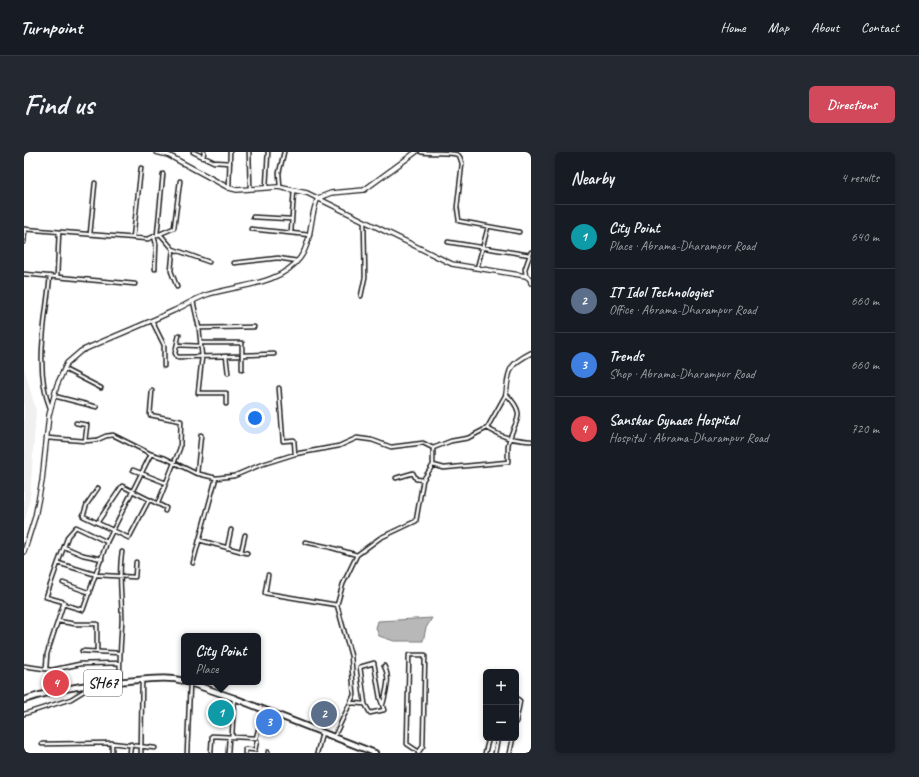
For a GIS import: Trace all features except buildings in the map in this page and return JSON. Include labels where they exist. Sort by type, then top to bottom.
[{"type":"main road","name":"SH67","points":[[24,700],[49,692],[86,685],[162,679],[181,681]]},
{"type":"main road","name":"SH67","points":[[196,685],[264,709],[375,753]]},
{"type":"street","points":[[156,152],[168,154],[229,188],[238,190],[280,187],[318,198],[364,222],[452,264],[526,276]]},
{"type":"street","points":[[193,152],[214,162],[230,163]]},
{"type":"street","points":[[203,158],[204,152]]},
{"type":"street","points":[[229,188],[230,152]]},
{"type":"street","points":[[249,152],[250,188]]},
{"type":"street","points":[[266,187],[268,152]]},
{"type":"street","points":[[280,187],[279,173],[284,152]]},
{"type":"street","points":[[24,552],[35,517],[42,481],[50,409],[66,363],[82,351],[152,321],[206,295],[265,280],[288,270],[300,258],[310,235],[313,208],[318,198],[331,193],[364,190],[416,152]]},
{"type":"street","points":[[421,152],[431,154],[456,154],[460,158],[462,174],[457,208],[459,221],[519,232]]},
{"type":"street","points":[[133,238],[141,168]]},
{"type":"street","points":[[155,269],[155,236],[163,174]]},
{"type":"street","points":[[24,242],[25,229],[148,239],[174,228],[180,182]]},
{"type":"street","points":[[90,234],[95,183]]},
{"type":"street","points":[[291,232],[294,190]]},
{"type":"street","points":[[254,217],[291,219]]},
{"type":"street","points":[[361,296],[366,277],[364,222]]},
{"type":"street","points":[[477,268],[488,227]]},
{"type":"street","points":[[251,229],[310,235]]},
{"type":"street","points":[[57,277],[60,232]]},
{"type":"street","points":[[160,234],[173,249],[209,262]]},
{"type":"street","points":[[448,242],[531,253],[525,269],[526,276],[531,283]]},
{"type":"street","points":[[173,249],[171,271],[177,287]]},
{"type":"street","points":[[234,263],[278,258],[297,261]]},
{"type":"street","points":[[24,274],[135,284]]},
{"type":"street","points":[[50,276],[41,368],[45,395],[50,409]]},
{"type":"street","points":[[193,301],[199,328],[202,357],[198,393],[226,393],[226,404]]},
{"type":"street","points":[[152,321],[164,346],[164,366]]},
{"type":"street","points":[[199,328],[254,327]]},
{"type":"street","points":[[179,335],[175,353],[177,357],[238,356]]},
{"type":"street","points":[[178,345],[242,343],[242,369]]},
{"type":"street","points":[[433,448],[450,441],[468,438],[487,428],[506,394],[511,366],[515,361],[531,353]]},
{"type":"street","points":[[242,355],[274,354]]},
{"type":"street","points":[[226,356],[228,373]]},
{"type":"street","points":[[64,369],[101,388]]},
{"type":"street","points":[[279,388],[282,441],[294,440],[295,454]]},
{"type":"street","points":[[152,390],[150,415],[181,421],[180,448],[158,503]]},
{"type":"street","points":[[433,465],[444,468],[508,462],[510,439],[519,416],[516,404],[506,394]]},
{"type":"street","points":[[54,396],[97,407]]},
{"type":"street","points":[[76,423],[87,425],[86,441]]},
{"type":"street","points":[[487,428],[510,439],[531,441]]},
{"type":"street","points":[[47,438],[86,441],[97,440],[113,435],[151,454],[174,462],[197,473],[216,478],[234,476],[260,464],[295,454],[339,446],[356,438],[372,440],[391,447],[423,442],[433,448]]},
{"type":"street","points":[[197,473],[201,435]]},
{"type":"street","points":[[334,737],[354,696],[351,656],[337,605],[343,584],[356,555],[380,538],[416,521],[423,480],[433,465],[433,448]]},
{"type":"street","points":[[108,542],[76,527],[68,536],[46,598],[64,602],[64,604],[83,610],[108,542],[151,454]]},
{"type":"street","points":[[133,470],[166,483]]},
{"type":"street","points":[[396,478],[413,474],[416,479],[423,480]]},
{"type":"street","points":[[193,563],[216,478]]},
{"type":"street","points":[[97,523],[122,486],[158,503],[166,508],[165,511]]},
{"type":"street","points":[[98,488],[87,504],[83,516],[129,538],[149,500]]},
{"type":"street","points":[[227,548],[231,530]]},
{"type":"street","points":[[241,552],[245,535]]},
{"type":"street","points":[[199,540],[247,553]]},
{"type":"street","points":[[305,542],[356,555]]},
{"type":"street","points":[[64,547],[83,555],[102,559]]},
{"type":"street","points":[[120,682],[119,662],[122,620],[120,576],[122,552]]},
{"type":"street","points":[[58,562],[97,575],[135,577],[136,562]]},
{"type":"street","points":[[268,575],[265,593],[337,605]]},
{"type":"street","points":[[62,583],[90,593]]},
{"type":"street","points":[[46,668],[46,654],[64,604]]},
{"type":"street","points":[[58,621],[75,624],[97,624],[97,651]]},
{"type":"street","points":[[82,651],[120,652]]},
{"type":"street","points":[[413,654],[425,655],[423,746],[418,752],[407,744],[409,655],[413,654]]},
{"type":"street","points":[[24,666],[52,670],[80,664],[119,662]]},
{"type":"street","points":[[374,663],[384,710],[370,713],[364,704],[360,666],[374,663]]},
{"type":"street","points":[[383,705],[388,681],[388,672],[384,666]]},
{"type":"street","points":[[141,753],[142,680]]},
{"type":"street","points":[[24,714],[71,699],[84,691],[86,685]]},
{"type":"street","points":[[187,685],[187,753]]},
{"type":"street","points":[[232,736],[234,698]]},
{"type":"street","points":[[351,704],[364,704]]},
{"type":"street","points":[[211,753],[212,736],[229,738],[232,736],[256,738],[264,709]]},
{"type":"street","points":[[317,753],[322,732]]},
{"type":"street","points":[[228,753],[229,738]]},
{"type":"street","points":[[245,753],[245,748],[255,750],[257,741]]},
{"type":"street","points":[[485,753],[488,741]]},
{"type":"street","points":[[495,753],[497,741]]},
{"type":"street","points":[[510,753],[512,741]]},
{"type":"street","points":[[42,744],[112,743],[141,745],[155,748]]},
{"type":"street","points":[[112,743],[112,753]]},
{"type":"street","points":[[130,753],[131,744]]},
{"type":"shaded area","points":[[24,367],[36,411],[30,498],[24,525]]},
{"type":"shaded area","points":[[432,618],[426,628],[423,641],[394,641],[379,636],[376,628],[378,621]]},
{"type":"place","name":"Sanskar Gynaec Hospital","points":[[56,683]]},
{"type":"place","name":"City Point","points":[[221,713]]},
{"type":"place","name":"IT Idol Technologies","points":[[324,714]]},
{"type":"place","name":"Trends","points":[[269,722]]}]
